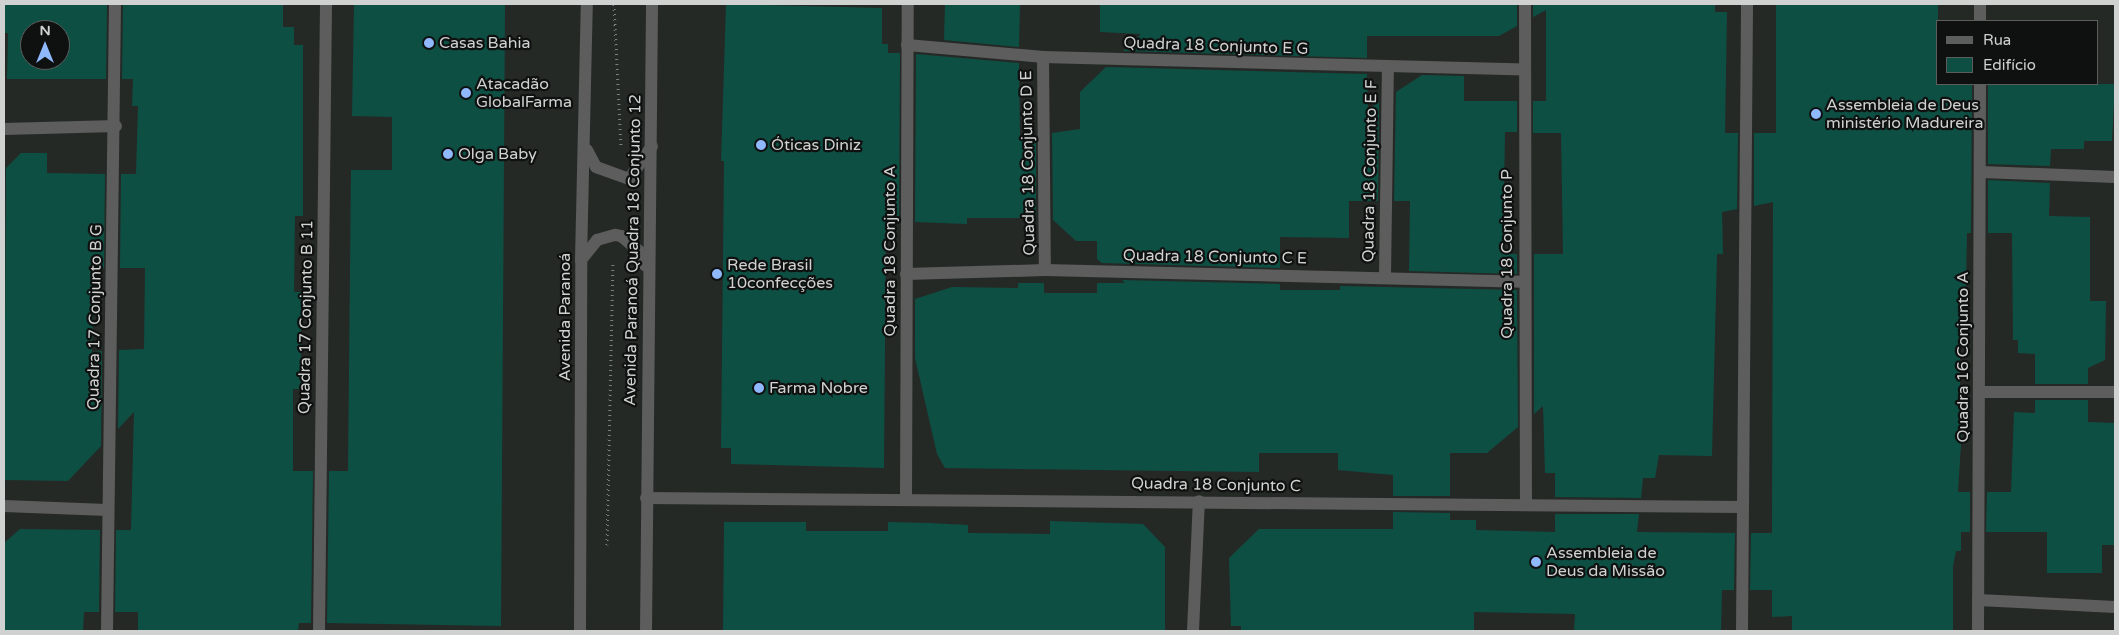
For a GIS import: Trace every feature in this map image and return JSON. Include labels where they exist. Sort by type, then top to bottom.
[{"type":"street","name":"Quadra 17 Conjunto B G","points":[[107,631],[107,510],[116,126],[115,4]]},
{"type":"street","name":"Quadra 17 Conjunto B 11","points":[[319,631],[326,4]]},
{"type":"street","name":"Avenida Paranoá","points":[[580,631],[581,260],[586,150],[587,4]]},
{"type":"street","name":"Avenida Paranoá Quadra 18 Conjunto 12","points":[[646,631],[647,270],[652,146],[652,4]]},
{"type":"street","name":"Quadra 18 Conjunto A","points":[[906,499],[908,4]]},
{"type":"street","name":"Quadra 18 Conjunto P","points":[[1525,4],[1523,282],[1526,505]]},
{"type":"street","points":[[1742,631],[1747,4]]},
{"type":"street","points":[[1980,4],[1980,20]]},
{"type":"street","name":"Quadra 18 Conjunto E G","points":[[907,45],[1043,57],[1524,70]]},
{"type":"street","name":"Quadra 18 Conjunto D E","points":[[1043,57],[1045,270]]},
{"type":"street","name":"Quadra 18 Conjunto E F","points":[[1385,276],[1388,67]]},
{"type":"street","name":"Quadra 16 Conjunto A","points":[[1978,631],[1980,85]]},
{"type":"street","points":[[4,129],[116,126]]},
{"type":"street","points":[[586,150],[596,167],[622,179],[629,179],[652,146]]},
{"type":"street","points":[[1981,172],[2115,178]]},
{"type":"street","points":[[581,260],[597,240],[615,235],[621,236],[641,253],[647,270]]},
{"type":"street","name":"Quadra 18 Conjunto C E","points":[[906,274],[1045,270],[1385,276],[1523,282]]},
{"type":"street","points":[[1979,392],[2115,392]]},
{"type":"street","name":"Quadra 18 Conjunto C","points":[[646,498],[1199,501],[1743,507]]},
{"type":"street","points":[[1193,631],[1199,501]]},
{"type":"street","points":[[4,506],[107,510]]},
{"type":"street","points":[[1978,600],[2115,607]]},
{"type":"path","points":[[614,4],[622,179]]},
{"type":"path","points":[[606,551],[615,235]]},
{"type":"building","points":[[4,4],[107,4],[106,79],[7,79],[8,33],[4,33]]},
{"type":"building","points":[[123,4],[283,4],[283,27],[294,27],[294,45],[303,45],[303,216],[295,216],[294,292],[301,292],[301,389],[293,389],[293,471],[313,471],[311,623],[299,623],[298,631],[138,631],[138,612],[115,612],[116,530],[131,530],[134,412],[118,429],[119,350],[144,349],[145,268],[120,268],[121,174],[136,174],[138,106],[132,106],[133,79],[122,79]]},
{"type":"building","points":[[354,4],[505,4],[501,626],[327,623],[329,471],[348,471],[351,170],[392,170],[392,117],[352,116]]},
{"type":"building","points":[[726,4],[882,8],[882,44],[888,44],[888,53],[900,53],[899,221],[886,221],[884,468],[731,464],[731,448],[721,448],[724,161],[721,161]]},
{"type":"building","points":[[945,4],[1020,4],[1019,47],[944,40]]},
{"type":"building","points":[[1100,4],[1517,4],[1517,26],[1499,36],[1367,36],[1367,58],[1123,51],[1141,34],[1100,32]]},
{"type":"building","points":[[1533,4],[1715,4],[1715,12],[1727,12],[1725,133],[1738,133],[1737,209],[1722,212],[1723,254],[1717,254],[1712,456],[1659,455],[1655,478],[1643,478],[1641,498],[1555,497],[1555,473],[1545,473],[1543,406],[1534,414],[1534,254],[1563,254],[1561,133],[1533,133],[1533,101],[1546,101],[1546,10],[1533,17]]},
{"type":"building","points":[[1776,4],[1938,4],[1938,20],[1936,20],[1936,85],[1972,85],[1971,233],[1967,233],[1965,340],[1960,340],[1960,397],[1964,397],[1958,492],[1970,492],[1970,532],[1961,532],[1961,551],[1956,551],[1953,566],[1953,631],[1792,631],[1792,616],[1772,617],[1772,590],[1750,590],[1751,533],[1772,533],[1773,202],[1754,206],[1754,133],[1776,133]]},
{"type":"building","points":[[916,54],[1019,63],[1020,139],[1036,136],[1036,218],[967,218],[967,224],[915,222]]},
{"type":"building","points":[[1106,67],[1367,74],[1368,109],[1379,102],[1378,201],[1349,201],[1349,238],[1280,237],[1280,268],[1102,263],[1097,259],[1097,241],[1076,241],[1053,220],[1052,133],[1080,129],[1080,92]]},
{"type":"building","points":[[1422,75],[1464,76],[1464,101],[1517,101],[1517,132],[1505,132],[1503,254],[1517,254],[1517,274],[1409,271],[1410,201],[1394,201],[1396,92]]},
{"type":"building","points":[[2115,84],[2112,141],[2084,141],[2084,149],[2051,149],[2050,166],[1988,164],[1988,85]]},
{"type":"building","points":[[21,153],[47,153],[47,173],[105,174],[104,268],[94,268],[92,352],[102,351],[101,446],[68,481],[4,480],[6,168]]},
{"type":"building","points":[[1988,180],[2050,183],[2049,216],[2090,217],[2090,301],[2106,301],[2105,360],[2088,368],[2088,384],[2035,384],[2035,354],[2018,353],[2018,340],[2013,340],[2012,233],[1988,233]]},
{"type":"building","points":[[1122,280],[1280,284],[1280,290],[1340,290],[1340,286],[1517,290],[1518,427],[1487,453],[1450,453],[1450,496],[1393,496],[1393,475],[1338,470],[1338,453],[1259,453],[1259,472],[945,468],[937,454],[915,358],[915,299],[952,287],[1018,288],[1018,283],[1044,283],[1044,293],[1097,293],[1097,283],[1125,283]]},
{"type":"building","points":[[2035,400],[2088,400],[2088,422],[2115,423],[2115,545],[2102,545],[2102,573],[2047,573],[2047,532],[1986,532],[1987,492],[2011,492],[2014,412],[2035,413]]},
{"type":"building","points":[[1393,512],[1450,513],[1450,520],[1476,520],[1476,530],[1555,532],[1555,514],[1639,514],[1637,532],[1735,533],[1734,590],[1722,590],[1721,631],[1574,631],[1575,614],[1474,612],[1474,631],[1241,631],[1241,626],[1231,626],[1229,558],[1259,529],[1393,529]]},
{"type":"building","points":[[1050,521],[1143,524],[1165,547],[1165,631],[723,631],[724,522],[806,522],[806,531],[888,531],[888,522],[929,523],[968,525],[968,533],[1050,534]]},
{"type":"building","points":[[20,529],[100,530],[99,612],[84,612],[83,631],[4,631],[4,543]]},
{"type":"place","name":"Casas Bahia","points":[[429,43]]},
{"type":"place","name":"Atacadão GlobalFarma","points":[[466,93]]},
{"type":"place","name":"Assembleia de Deus ministério Madureira","points":[[1816,114]]},
{"type":"place","name":"Óticas Diniz","points":[[761,145]]},
{"type":"place","name":"Olga Baby","points":[[448,154]]},
{"type":"place","name":"Rede Brasil 10confecções","points":[[717,274]]},
{"type":"place","name":"Farma Nobre","points":[[759,388]]},
{"type":"place","name":"Assembleia de Deus da Missão","points":[[1536,562]]}]
